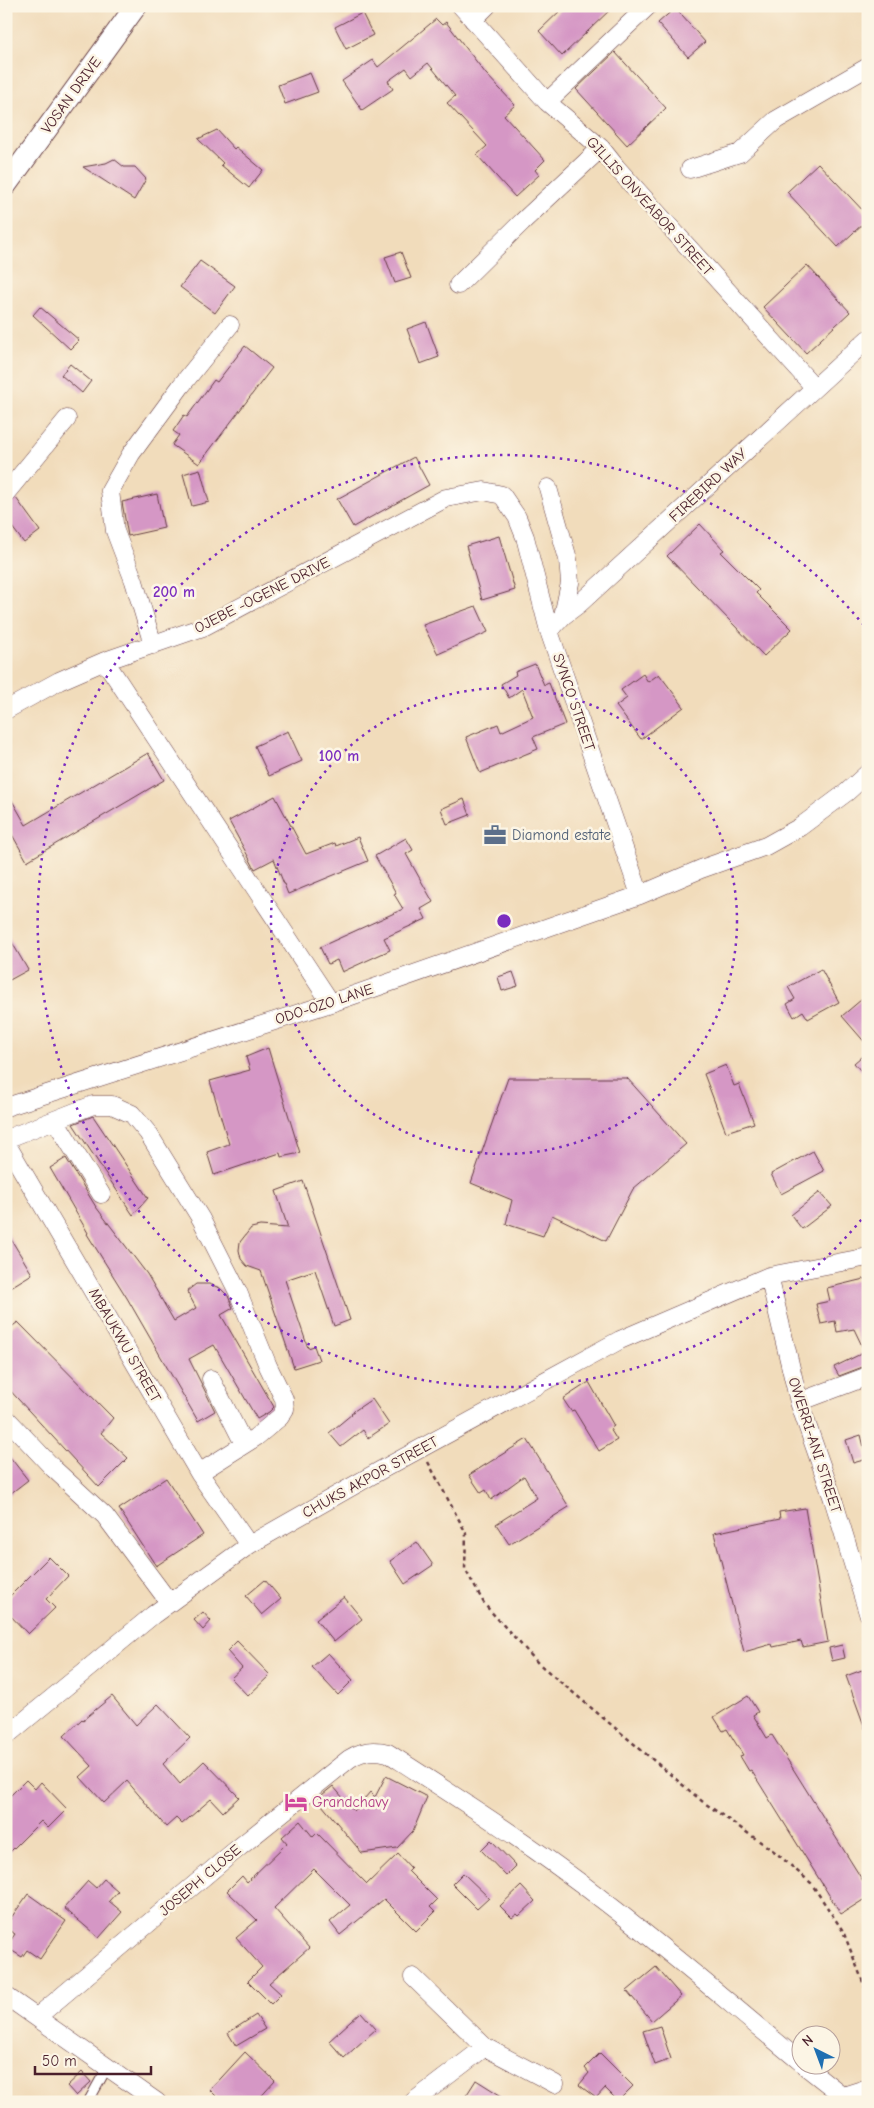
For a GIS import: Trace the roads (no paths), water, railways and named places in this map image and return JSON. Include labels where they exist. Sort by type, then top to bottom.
[{"type":"street","name":"VOSAN DRIVE","points":[[6,184],[136,6]]},
{"type":"street","name":"GILLIS ONYEABOR STREET","points":[[461,6],[547,102],[601,148],[814,387]]},
{"type":"street","points":[[473,20],[487,6]]},
{"type":"street","points":[[547,102],[648,6]]},
{"type":"street","points":[[690,169],[740,153],[776,120],[868,67]]},
{"type":"street","points":[[458,285],[601,148]]},
{"type":"street","points":[[153,645],[134,581],[115,531],[110,491],[137,446],[180,386],[230,325]]},
{"type":"street","name":"FIREBIRD WAY","points":[[549,631],[563,616],[579,604],[868,339]]},
{"type":"street","points":[[6,493],[67,419]]},
{"type":"street","points":[[548,488],[568,567],[570,583],[563,616]]},
{"type":"street","name":"OJEBE -OGENE DRIVE","points":[[6,710],[59,681],[105,661],[178,637],[224,616],[446,498],[484,491],[502,495],[512,507]]},
{"type":"street","name":"SYNCO STREET","points":[[512,507],[525,537],[549,631],[640,895]]},
{"type":"street","points":[[105,661],[331,1003]]},
{"type":"street","name":"ODO-OZO LANE","points":[[6,1107],[331,1003],[640,895],[701,869],[766,846],[800,827],[847,792],[868,773]]},
{"type":"street","points":[[6,1139],[94,1105],[112,1105],[132,1114],[148,1133],[201,1218],[238,1292],[268,1366],[284,1399],[285,1409],[280,1417],[256,1437],[199,1473]]},
{"type":"street","points":[[55,1120],[101,1194]]},
{"type":"street","name":"MBAUKWU STREET","points":[[6,1143],[199,1473],[249,1545]]},
{"type":"street","name":"CHUKS AKPOR STREET","points":[[6,1736],[169,1602],[249,1545],[422,1448],[620,1340],[769,1276],[868,1257]]},
{"type":"street","name":"OWERRI-ANI STREET","points":[[769,1276],[799,1402],[833,1499],[860,1563],[868,1613]]},
{"type":"street","points":[[799,1402],[868,1376]]},
{"type":"street","points":[[211,1379],[244,1444]]},
{"type":"street","points":[[6,1418],[54,1469],[105,1516],[169,1602]]},
{"type":"street","name":"JOSEPH CLOSE","points":[[37,2017],[230,1854],[349,1759],[358,1753],[379,1750],[388,1753],[524,1842],[605,1901],[792,2054]]},
{"type":"street","points":[[414,1977],[485,2047],[555,2084]]},
{"type":"street","points":[[6,1996],[157,2102]]},
{"type":"street","points":[[413,2102],[485,2047]]},
{"type":"street","points":[[815,2076],[839,2099],[868,2088]]},
{"type":"lane","points":[[88,2102],[108,2066]]},
{"type":"place","name":"Diamond estate","points":[[495,835]]},
{"type":"place","name":"Grandchavy","points":[[296,1802]]}]
